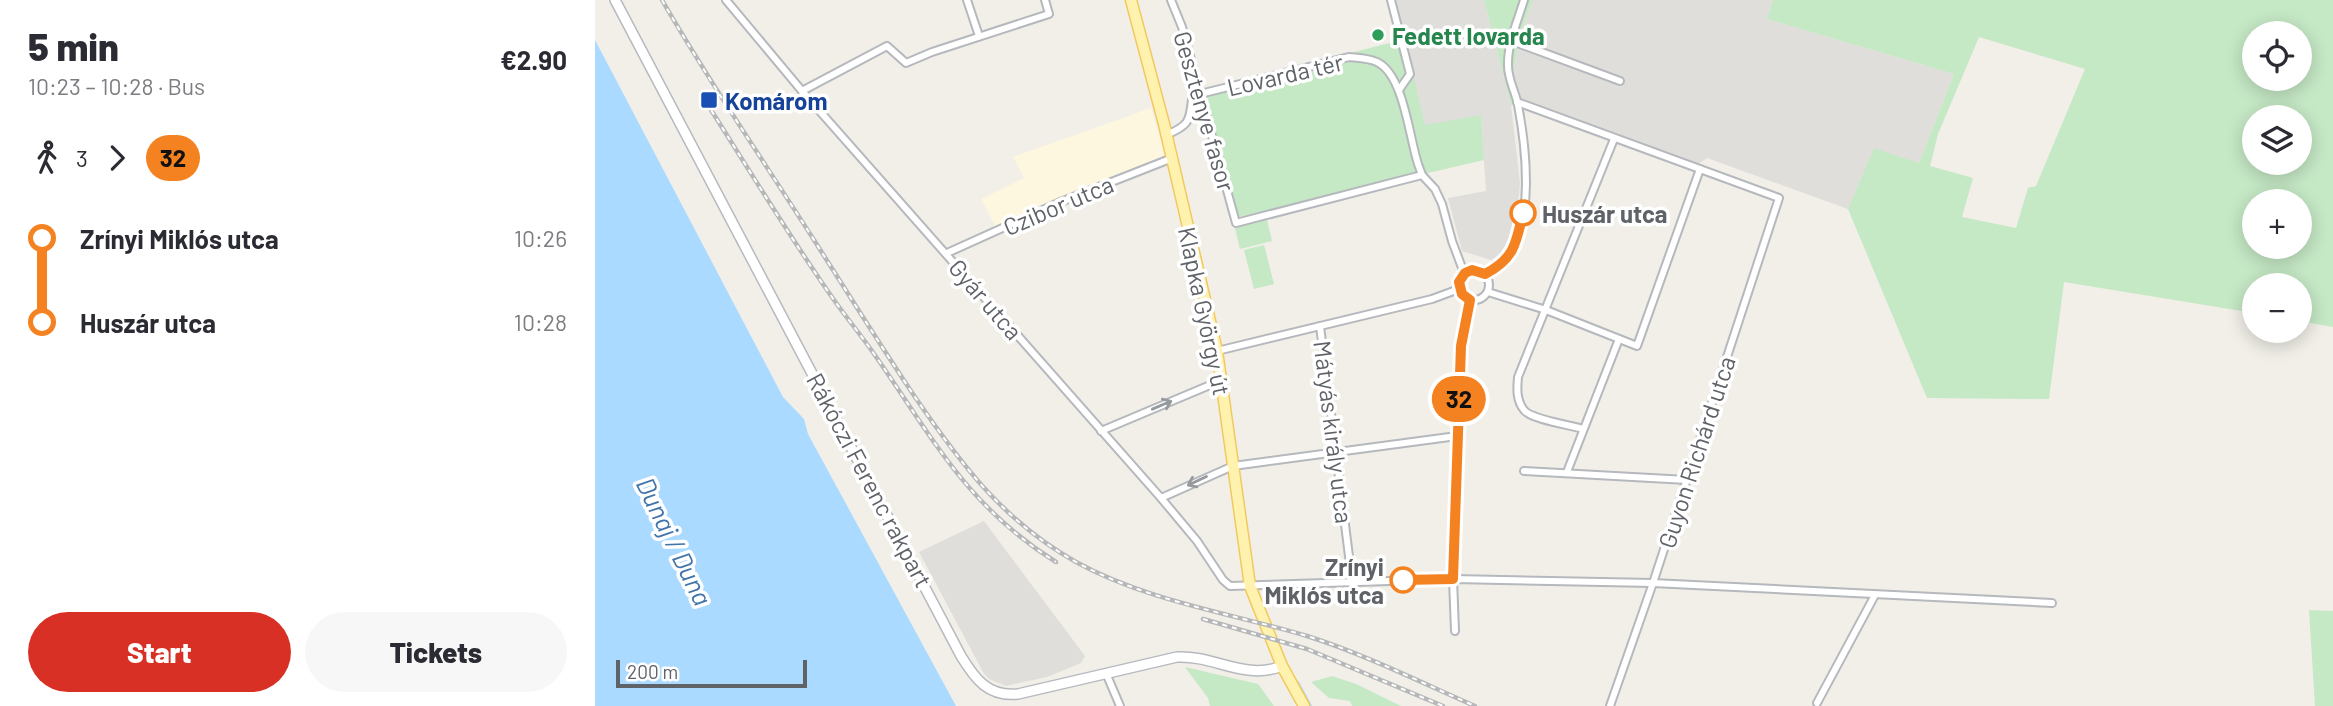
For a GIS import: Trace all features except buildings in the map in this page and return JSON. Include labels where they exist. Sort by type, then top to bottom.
[{"type":"main road","name":"Klapka György út","points":[[1131,0],[1166,135],[1223,380],[1250,586],[1282,666],[1304,706]]},
{"type":"street","name":"Rákóczi Ferenc rakpart","points":[[615,0],[961,656],[976,678],[993,692],[1012,695],[1186,656],[1244,671],[1263,671],[1282,666]]},
{"type":"street","points":[[727,2],[738,0]]},
{"type":"street","points":[[967,0],[979,36]]},
{"type":"street","points":[[802,91],[887,46],[906,63],[1049,14],[1045,0]]},
{"type":"street","name":"Gesztenye fasor","points":[[1171,0],[1182,27],[1237,223],[1422,175]]},
{"type":"street","points":[[1391,0],[1409,74],[1399,90],[1413,147],[1422,175],[1435,189],[1442,204],[1452,241],[1465,273]]},
{"type":"street","points":[[1485,274],[1490,283],[1488,292],[1480,299],[1470,300],[1462,294],[1459,282],[1465,273],[1472,270],[1485,274],[1501,266],[1509,256],[1524,209],[1526,179],[1517,102],[1508,74],[1508,61],[1524,0]]},
{"type":"street","name":"Gyár utca","points":[[727,2],[1198,541],[1226,583],[1250,586]]},
{"type":"street","points":[[1512,41],[1620,81]]},
{"type":"street","name":"Lovarda tér","points":[[1200,93],[1349,57],[1378,63],[1393,78],[1399,90]]},
{"type":"street","points":[[1166,135],[1187,122],[1191,114],[1192,99],[1200,93]]},
{"type":"street","points":[[1488,292],[1546,310],[1637,346],[1700,169],[1517,102]]},
{"type":"street","points":[[1583,429],[1528,414],[1521,405],[1517,392],[1518,377],[1614,139]]},
{"type":"street","name":"Czibor utca","points":[[947,253],[1058,203],[1170,159]]},
{"type":"street","name":"Guyon Richárd utca","points":[[1610,706],[1779,198],[1700,169]]},
{"type":"street","points":[[1217,352],[1432,299],[1459,289]]},
{"type":"street","points":[[1455,631],[1453,579],[1461,346],[1470,300]]},
{"type":"street","name":"Mátyás király utca","points":[[1320,326],[1338,452],[1352,580]]},
{"type":"street","points":[[1567,472],[1619,339]]},
{"type":"street","points":[[1101,431],[1223,380]]},
{"type":"street","points":[[1161,498],[1233,466],[1457,436]]},
{"type":"street","points":[[1524,471],[1687,480]]},
{"type":"street","points":[[1250,586],[1352,580],[1453,579],[1653,583],[2052,603]]},
{"type":"street","points":[[1817,703],[1875,595]]},
{"type":"street","points":[[1106,673],[1120,706]]},
{"type":"shaded area","points":[[1395,0],[1484,0],[1511,105],[1520,183],[1509,239],[1494,261],[1462,251],[1448,198],[1486,191],[1481,116],[1425,126]]},
{"type":"shaded area","points":[[1533,0],[1773,0],[1767,19],[1954,74],[1919,163],[1874,149],[1848,209],[1707,158],[1698,164],[1523,101],[1512,78],[1520,34]]},
{"type":"shaded area","points":[[1151,108],[1165,155],[995,226],[981,199],[1024,178],[1013,157]]},
{"type":"shaded area","points":[[984,521],[1085,656],[1081,663],[1047,677],[1006,686],[989,679],[983,672],[919,552]]},
{"type":"green space","points":[[1484,0],[1533,0],[1520,34],[1512,78],[1523,101],[1511,105]]},
{"type":"green space","points":[[1773,0],[2333,0],[2333,327],[2312,323],[2312,273],[2242,273],[2242,311],[2064,282],[2049,399],[1927,398],[1848,209],[1874,148],[1919,163],[1954,74],[1767,19]],"holes":[[[1979,37],[2085,69],[2036,186],[2028,188],[2016,228],[1962,217],[1973,178],[1930,166],[1938,134]]]},
{"type":"green space","points":[[1405,39],[1425,125],[1481,115],[1484,160],[1238,217],[1203,91]]},
{"type":"green space","points":[[1267,220],[1272,241],[1240,249],[1235,228]]},
{"type":"green space","points":[[1264,245],[1274,284],[1254,289],[1244,250]]},
{"type":"green space","points":[[2309,610],[2333,611],[2333,706],[2315,706]]},
{"type":"green space","points":[[1185,667],[1258,684],[1274,706],[1210,706],[1208,698]]},
{"type":"green space","points":[[1332,676],[1356,684],[1401,706],[1352,706],[1350,701],[1329,698],[1311,682]]},
{"type":"water","name":"Dunaj / Duna","points":[[595,40],[783,397],[804,419],[808,434],[956,706],[595,706]]},
{"type":"waterway","points":[[1298,682],[1311,706]]},
{"type":"railway","points":[[662,0],[717,91],[915,397],[967,468],[1005,509],[1050,546],[1076,562],[1131,587],[1328,643],[1475,706]]},
{"type":"railway","points":[[706,102],[817,276],[952,467],[997,517],[1056,562]]},
{"type":"railway","points":[[1203,619],[1307,649],[1443,706]]},
{"type":"bus line","name":"32","points":[[1403,580],[1453,579],[1461,346],[1470,300],[1462,294],[1459,282],[1465,273],[1472,270],[1485,274],[1501,266],[1514,246],[1523,213]]},
{"type":"place","name":"Fedett lovarda","points":[[1378,35]]},
{"type":"place","name":"Komárom","points":[[709,100]]},
{"type":"place","name":"Huszár utca","points":[[1523,213]]},
{"type":"place","name":"Zrínyi Miklós utca","points":[[1403,580]]}]
